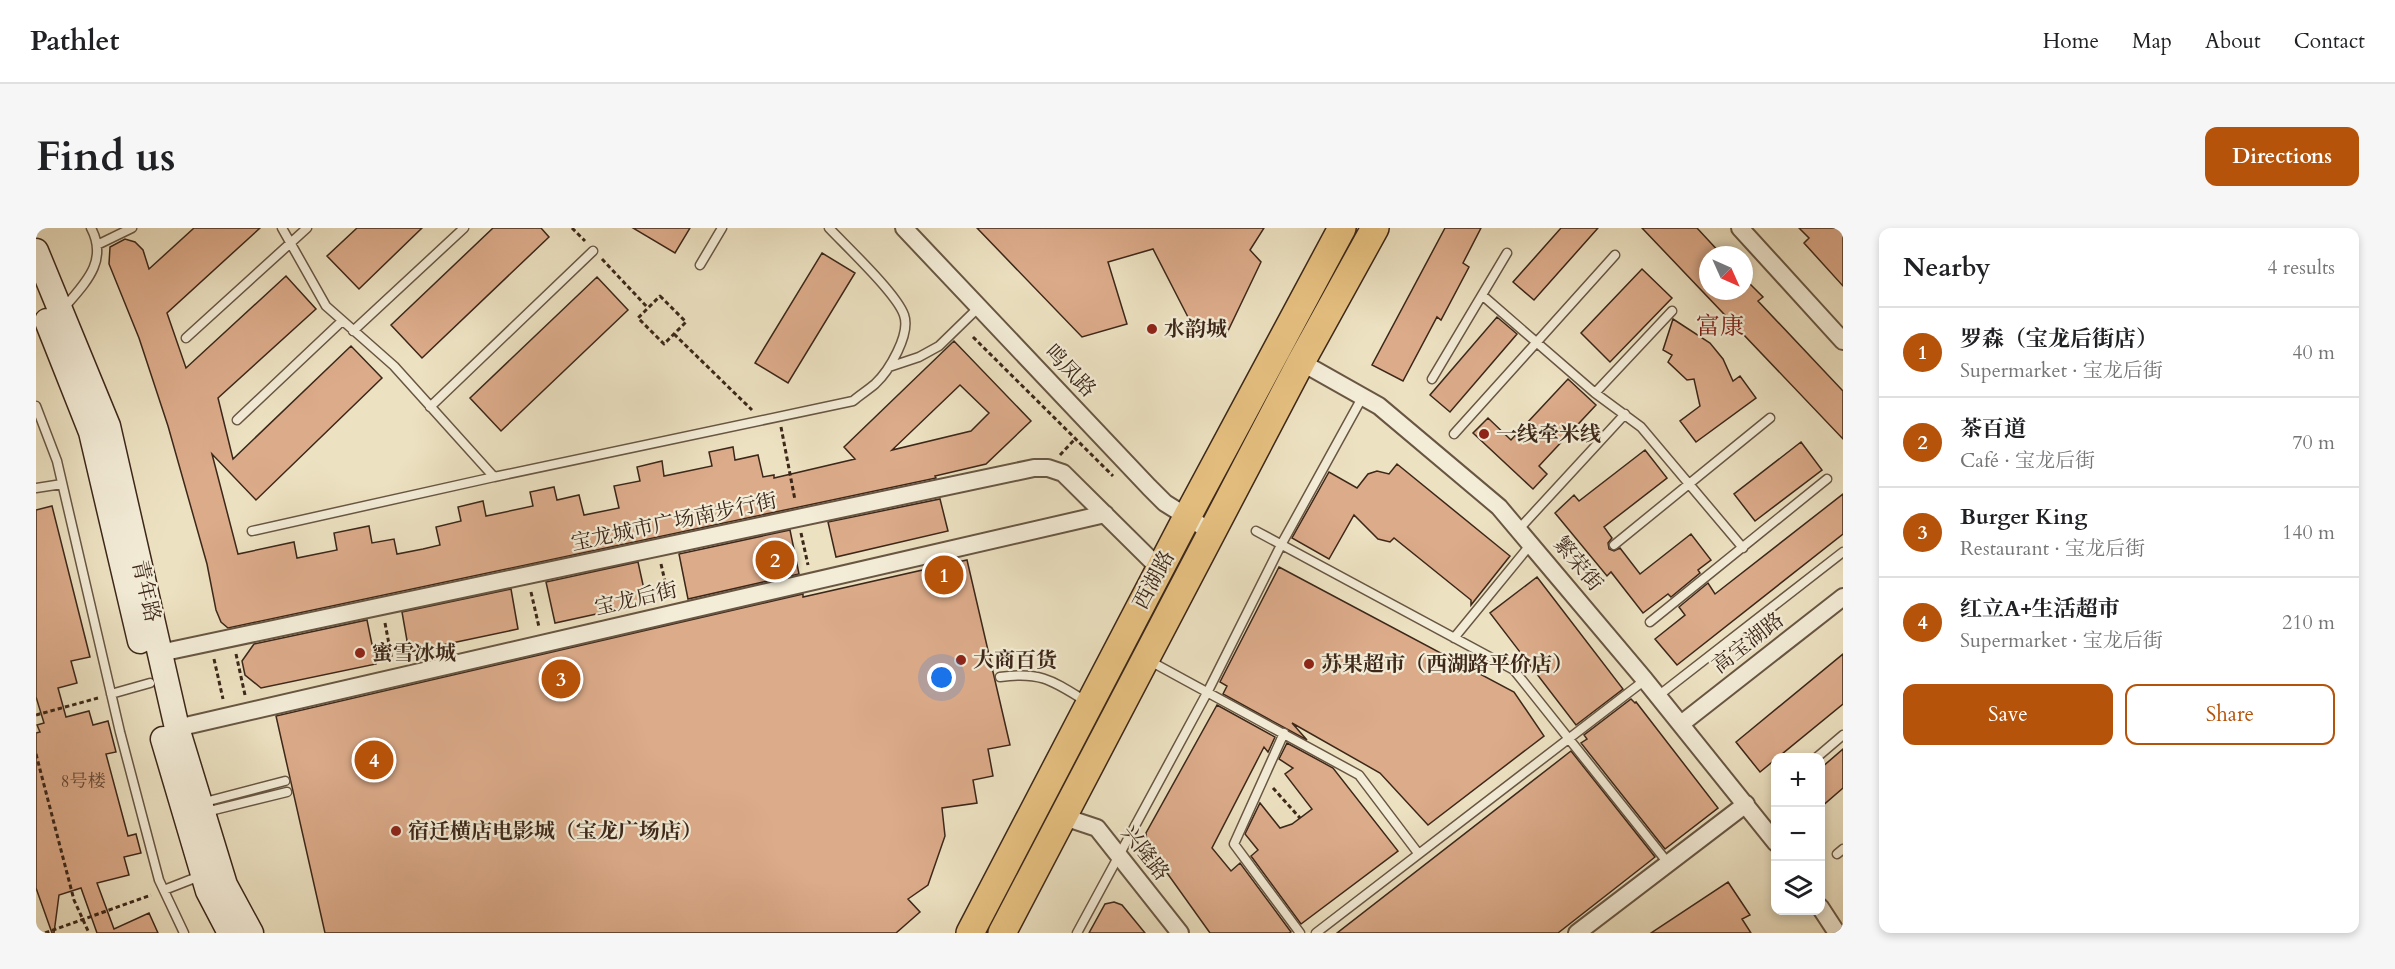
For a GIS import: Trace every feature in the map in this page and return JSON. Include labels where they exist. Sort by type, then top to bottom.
[{"type":"main road","name":"西湖路","points":[[970,933],[1187,517],[1342,228]]},
{"type":"main road","name":"西湖路","points":[[1002,933],[1301,362],[1375,228]]},
{"type":"street","name":"鸣凤路","points":[[904,228],[1149,488],[1165,503],[1213,533]]},
{"type":"street","points":[[1740,228],[1843,341]]},
{"type":"street","name":"青年路","points":[[36,251],[108,426],[177,728],[225,885],[251,933]]},
{"type":"street","name":"青年路","points":[[36,294],[91,432],[161,732],[208,891],[230,933]]},
{"type":"street","name":"繁荣街","points":[[1301,362],[1363,396],[1399,421],[1499,507],[1645,680],[1771,836]]},
{"type":"street","name":"宝龙城市广场南步行街","points":[[160,653],[1034,468],[1048,468],[1063,473],[1160,569]]},
{"type":"street","name":"宝龙后街","points":[[177,728],[1105,514]]},
{"type":"street","name":"高宝湖路","points":[[1681,724],[1843,597]]},
{"type":"street","points":[[1577,933],[1746,804]]},
{"type":"street","name":"兴隆路","points":[[1064,817],[1097,828],[1180,933]]},
{"type":"street","points":[[1825,914],[1837,933]]},
{"type":"lane","points":[[61,311],[88,280],[98,257],[97,245],[91,228]]},
{"type":"lane","points":[[97,245],[132,228]]},
{"type":"lane","points":[[282,228],[326,306],[394,366],[494,477]]},
{"type":"lane","points":[[186,338],[307,228]]},
{"type":"lane","points":[[353,331],[464,228]]},
{"type":"lane","points":[[700,265],[722,228]]},
{"type":"lane","points":[[252,531],[853,401],[875,384],[890,367],[905,333],[905,315],[892,296],[829,228]]},
{"type":"lane","points":[[430,407],[594,251]]},
{"type":"lane","points":[[1432,379],[1508,253]]},
{"type":"lane","points":[[1455,434],[1615,255]]},
{"type":"lane","points":[[1482,295],[1595,393],[1641,428],[1743,548]]},
{"type":"lane","points":[[890,367],[919,357],[939,346],[978,308]]},
{"type":"lane","points":[[1595,393],[1672,311]]},
{"type":"lane","points":[[237,420],[342,321]]},
{"type":"lane","points":[[1077,933],[1208,691],[1281,545],[1363,396]]},
{"type":"lane","points":[[36,406],[57,461],[111,694],[159,880],[184,933]]},
{"type":"lane","points":[[1519,529],[1625,414]]},
{"type":"lane","points":[[1614,545],[1770,418]]},
{"type":"lane","points":[[1650,622],[1827,479]]},
{"type":"lane","points":[[36,488],[62,484]]},
{"type":"lane","points":[[1256,531],[1514,670],[1668,863]]},
{"type":"lane","points":[[1454,638],[1531,543]]},
{"type":"lane","points":[[1658,696],[1843,552]]},
{"type":"lane","points":[[1147,659],[1359,776],[1418,854]]},
{"type":"lane","points":[[1000,677],[1019,674],[1040,676],[1089,703]]},
{"type":"lane","points":[[1316,933],[1645,680]]},
{"type":"lane","points":[[111,694],[150,683]]},
{"type":"lane","points":[[1284,733],[1234,844],[1300,933]]},
{"type":"lane","points":[[1822,753],[1843,735]]},
{"type":"lane","points":[[201,808],[285,781]]},
{"type":"lane","points":[[201,808],[287,792]]},
{"type":"lane","points":[[164,890],[203,875]]},
{"type":"path","points":[[572,228],[648,308]]},
{"type":"path","points":[[660,296],[686,322],[664,344],[638,318],[648,308],[660,296]]},
{"type":"path","points":[[674,334],[763,420]]},
{"type":"path","points":[[973,337],[1116,479]]},
{"type":"path","points":[[658,548],[672,614]]},
{"type":"path","points":[[527,576],[543,644]]},
{"type":"path","points":[[381,606],[396,678]]},
{"type":"path","points":[[233,638],[249,712]]},
{"type":"path","points":[[210,643],[227,716]]},
{"type":"path","points":[[36,715],[111,694]]},
{"type":"path","points":[[36,754],[74,900],[88,933]]},
{"type":"path","points":[[1262,780],[1279,793],[1300,818]]},
{"type":"path","points":[[45,933],[164,890]]},
{"type":"building","points":[[194,228],[260,228],[167,313],[186,368],[286,276],[316,309],[218,398],[233,459],[351,346],[382,378],[256,500],[212,454],[238,554],[294,542],[297,558],[337,550],[334,533],[369,526],[372,543],[394,539],[397,554],[423,549],[440,545],[436,527],[461,521],[458,507],[483,501],[486,516],[533,506],[530,492],[554,487],[557,500],[579,495],[584,515],[619,508],[614,486],[640,481],[637,467],[662,461],[664,476],[712,466],[709,452],[733,447],[735,460],[758,455],[763,477],[774,475],[774,478],[855,459],[844,447],[954,341],[1031,421],[986,464],[935,476],[936,478],[228,628],[221,622],[216,610],[207,564],[168,426],[139,338],[109,264],[110,247],[125,239],[135,242],[143,250],[149,269]],"holes":[[[960,385],[989,413],[971,431],[892,450]]]},
{"type":"building","points":[[357,228],[422,228],[359,289],[327,256]]},
{"type":"building","points":[[493,228],[541,228],[549,237],[422,358],[391,325]]},
{"type":"building","points":[[633,228],[690,228],[675,253]]},
{"type":"building","points":[[977,228],[1264,228],[1250,250],[1261,262],[1226,335],[1190,321],[1153,249],[1108,262],[1127,324],[1082,337]]},
{"type":"building","points":[[1445,228],[1481,228],[1463,263],[1469,267],[1441,320],[1437,317],[1403,381],[1372,365]]},
{"type":"building","points":[[1561,228],[1598,228],[1534,300],[1513,282]]},
{"type":"building","points":[[1642,228],[1697,228],[1714,246],[1699,246],[1699,288]]},
{"type":"building","points":[[1799,228],[1843,228],[1843,286],[1804,243],[1809,238]]},
{"type":"building","points":[[822,253],[855,273],[788,383],[755,363]]},
{"type":"building","points":[[1642,269],[1672,298],[1610,362],[1581,333]]},
{"type":"building","points":[[597,277],[628,310],[501,431],[470,398]]},
{"type":"building","points":[[1753,287],[1763,297],[1758,301],[1843,391],[1843,439],[1711,300],[1753,300]]},
{"type":"building","points":[[1497,317],[1517,334],[1450,412],[1430,395]]},
{"type":"building","points":[[1673,319],[1710,343],[1723,359],[1733,381],[1740,376],[1756,398],[1696,442],[1680,421],[1700,406],[1694,379],[1687,380],[1668,362],[1672,355],[1663,350]]},
{"type":"building","points":[[1568,379],[1596,405],[1539,466],[1547,474],[1533,489],[1473,433],[1488,418],[1511,440]]},
{"type":"building","points":[[1801,442],[1822,470],[1755,521],[1734,494]]},
{"type":"building","points":[[1645,450],[1667,478],[1604,527],[1612,538],[1608,543],[1609,549],[1614,551],[1620,548],[1640,574],[1691,534],[1711,560],[1698,570],[1700,573],[1671,597],[1668,594],[1643,613],[1611,572],[1607,576],[1555,513],[1574,495],[1579,501]]},
{"type":"building","points":[[1397,464],[1510,556],[1471,605],[1471,600],[1394,538],[1390,542],[1378,539],[1354,515],[1329,559],[1292,538],[1329,472],[1357,488],[1368,474],[1377,471],[1389,474]]},
{"type":"building","points":[[1843,494],[1843,534],[1677,665],[1655,639],[1685,615],[1679,607],[1708,583],[1715,594]]},
{"type":"building","points":[[940,499],[948,531],[836,557],[828,522]]},
{"type":"building","points":[[52,506],[90,657],[71,661],[77,683],[58,688],[66,717],[89,711],[93,725],[108,721],[116,752],[106,754],[128,836],[136,834],[141,853],[124,857],[129,875],[97,883],[114,929],[149,913],[158,933],[97,933],[81,888],[59,895],[54,933],[52,933],[36,888],[36,733],[40,732],[37,725],[44,723],[36,697],[36,510]]},
{"type":"building","points":[[790,530],[799,574],[688,599],[679,554]]},
{"type":"building","points":[[967,560],[1010,745],[988,749],[993,776],[973,780],[977,803],[942,808],[945,836],[928,885],[908,899],[920,912],[896,933],[325,933],[276,716],[803,594],[803,597]]},
{"type":"building","points":[[638,562],[647,603],[555,623],[546,582]]},
{"type":"building","points":[[1279,567],[1514,692],[1544,736],[1428,825],[1380,773],[1292,723],[1307,740],[1223,694],[1227,686],[1220,682]]},
{"type":"building","points":[[1537,577],[1623,689],[1576,725],[1490,613]]},
{"type":"building","points":[[511,589],[518,629],[409,652],[402,612]]},
{"type":"building","points":[[367,620],[376,664],[261,688],[245,675],[242,661],[254,644]]},
{"type":"building","points":[[1843,654],[1843,704],[1783,753],[1771,753],[1771,763],[1760,772],[1736,742]]},
{"type":"building","points":[[1631,699],[1636,702],[1718,808],[1665,849],[1581,743],[1587,739],[1584,735]]},
{"type":"building","points":[[1217,705],[1275,737],[1268,752],[1264,747],[1212,848],[1231,871],[1240,863],[1291,932],[1289,933],[1210,933],[1147,845],[1146,833]]},
{"type":"building","points":[[1287,743],[1333,768],[1398,851],[1301,924],[1251,856],[1258,850],[1245,834],[1260,803],[1280,828],[1292,824],[1312,809],[1285,774],[1293,768],[1279,759]]},
{"type":"building","points":[[1843,749],[1843,788],[1825,804],[1825,765]]},
{"type":"building","points":[[1571,751],[1655,857],[1558,933],[1337,933]]},
{"type":"building","points":[[1728,882],[1750,915],[1742,919],[1751,933],[1651,933]]},
{"type":"building","points":[[1114,902],[1122,905],[1145,933],[1089,933],[1105,904]]},
{"type":"place","name":"水韵城","points":[[1152,329]]},
{"type":"place","name":"一线牵米线","points":[[1484,434]]},
{"type":"place","name":"茶百道","points":[[775,560]]},
{"type":"place","name":"罗森（宝龙后街店）","points":[[944,575]]},
{"type":"place","name":"蜜雪冰城","points":[[360,653]]},
{"type":"place","name":"大商百货","points":[[961,660]]},
{"type":"place","name":"苏果超市（西湖路平价店）","points":[[1309,664]]},
{"type":"place","name":"Burger King","points":[[561,679]]},
{"type":"place","name":"红立A+生活超市","points":[[374,760]]},
{"type":"place","name":"宿迁横店电影城（宝龙广场店）","points":[[396,831]]},
{"type":"district","name":"富康","points":[[1720,326]]}]
